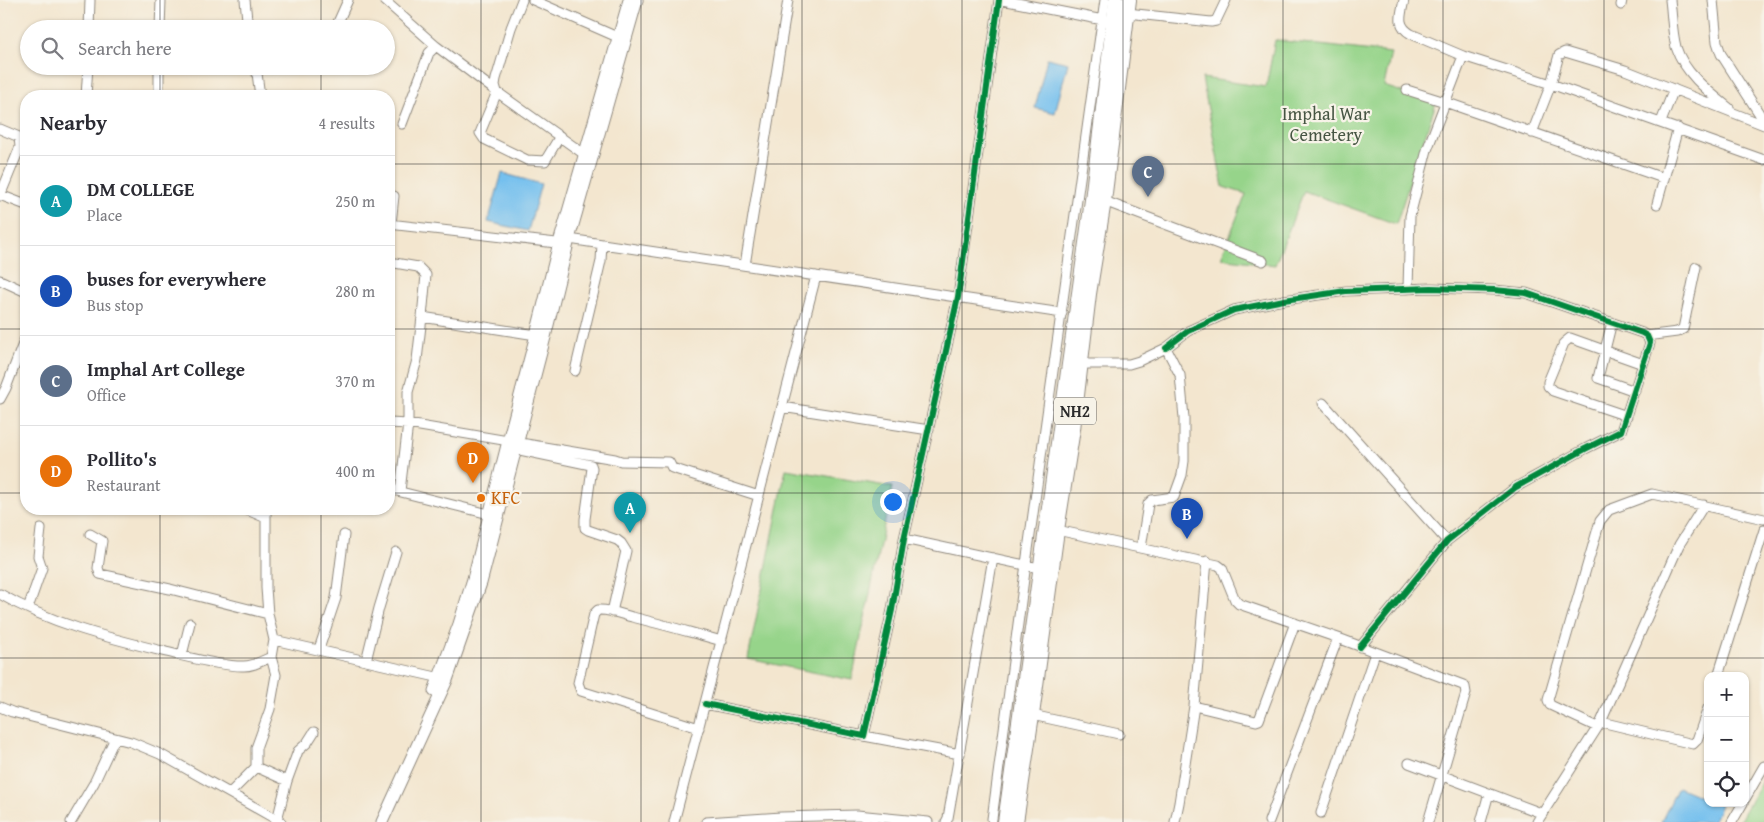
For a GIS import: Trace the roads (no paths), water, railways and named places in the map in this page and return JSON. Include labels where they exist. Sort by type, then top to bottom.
[{"type":"highway","name":"NH2","points":[[998,821],[1034,658],[1057,530],[1092,200],[1108,21],[1116,0]]},
{"type":"highway","name":"NH2","points":[[1016,822],[1032,715],[1034,658],[1033,566],[1090,294],[1104,201],[1128,7]]},
{"type":"main road","points":[[477,581],[489,514],[513,444],[536,335],[565,242],[622,39],[629,0]]},
{"type":"main road","points":[[382,822],[444,679],[477,581],[513,444],[545,337],[584,154],[637,0]]},
{"type":"main road","points":[[374,822],[444,679]]},
{"type":"street","points":[[89,20],[90,0]]},
{"type":"street","points":[[160,20],[161,0]]},
{"type":"street","points":[[245,0],[247,20]]},
{"type":"street","points":[[339,20],[348,0]]},
{"type":"street","points":[[384,0],[436,46],[584,154]]},
{"type":"street","points":[[522,0],[511,28],[496,79],[497,92],[480,133],[484,139],[527,160],[545,161],[560,136]]},
{"type":"street","points":[[533,0],[622,39]]},
{"type":"street","points":[[745,265],[788,0]]},
{"type":"street","points":[[864,736],[892,610],[904,538],[958,297],[1000,0],[1108,21]]},
{"type":"street","points":[[998,821],[1033,566],[1062,312],[1108,21],[1105,0]]},
{"type":"street","points":[[1128,7],[1211,22],[1216,21],[1226,0]]},
{"type":"street","points":[[1404,0],[1400,18],[1404,30],[1463,56],[1661,122],[1764,160]]},
{"type":"street","points":[[1670,0],[1675,41],[1683,61],[1701,86],[1736,114]]},
{"type":"street","points":[[1713,0],[1717,42],[1721,54],[1764,121]]},
{"type":"street","points":[[402,124],[429,53],[436,46]]},
{"type":"street","points":[[1532,133],[1551,84],[1559,55],[1565,52],[1625,70],[1764,125]]},
{"type":"street","points":[[1408,289],[1410,216],[1427,150],[1463,56]]},
{"type":"street","points":[[86,90],[87,75]]},
{"type":"street","points":[[159,90],[160,75]]},
{"type":"street","points":[[257,75],[259,90]]},
{"type":"street","points":[[1661,122],[1674,89]]},
{"type":"street","points":[[1407,90],[1664,178]]},
{"type":"street","points":[[1657,204],[1678,128]]},
{"type":"street","points":[[0,129],[20,136]]},
{"type":"street","points":[[20,146],[0,195],[20,203]]},
{"type":"street","points":[[1104,201],[1263,261]]},
{"type":"street","points":[[395,225],[602,244],[1062,312]]},
{"type":"street","points":[[575,371],[601,261],[602,244]]},
{"type":"street","points":[[395,263],[418,267],[426,275],[417,360],[408,392],[408,424],[400,491]]},
{"type":"street","points":[[1075,364],[1129,364],[1166,348],[1188,331],[1234,310],[1346,291],[1408,289],[1494,290],[1526,293],[1612,322],[1646,336],[1678,332],[1683,329],[1696,267]]},
{"type":"street","points":[[674,822],[816,276]]},
{"type":"street","points":[[0,280],[20,289]]},
{"type":"street","points":[[422,317],[536,335]]},
{"type":"street","points":[[1612,322],[1599,378],[1634,391]]},
{"type":"street","points":[[1360,647],[1447,541],[1516,487],[1584,449],[1619,433],[1623,428],[1650,343],[1646,336]]},
{"type":"street","points":[[1627,416],[1552,391],[1548,386],[1548,382],[1564,342],[1572,338],[1643,364]]},
{"type":"street","points":[[1141,548],[1148,504],[1152,500],[1174,497],[1182,475],[1184,461],[1184,418],[1181,379],[1166,348]]},
{"type":"street","points":[[0,399],[20,352]]},
{"type":"street","points":[[1323,403],[1447,541]]},
{"type":"street","points":[[782,408],[929,430]]},
{"type":"street","points":[[395,423],[621,461],[669,462],[672,468],[759,496]]},
{"type":"street","points":[[513,444],[591,464],[585,519],[586,528],[617,540],[625,547],[626,552],[612,612]]},
{"type":"street","points":[[395,490],[489,514]]},
{"type":"street","points":[[1705,717],[1697,740],[1693,744],[1599,725],[1550,705],[1548,700],[1600,521],[1609,510],[1652,494],[1764,519]]},
{"type":"street","points":[[1537,822],[1599,725],[1679,545],[1704,505]]},
{"type":"street","points":[[230,793],[256,766],[256,748],[270,709],[276,675],[271,657],[274,640],[268,614],[266,588],[266,518],[259,515]]},
{"type":"street","points":[[28,608],[42,568],[38,556],[41,530]]},
{"type":"street","points":[[1057,530],[1220,566],[1236,603],[1338,638],[1465,687],[1466,693],[1428,822]]},
{"type":"street","points":[[1719,672],[1764,530]]},
{"type":"street","points":[[90,534],[102,541],[98,568],[100,574],[170,589],[268,614]]},
{"type":"street","points":[[319,650],[336,598],[344,536]]},
{"type":"street","points":[[904,538],[1033,566]]},
{"type":"street","points":[[366,661],[379,608],[396,552]]},
{"type":"street","points":[[946,822],[960,754],[993,558]]},
{"type":"street","points":[[1175,822],[1194,706],[1207,562]]},
{"type":"street","points":[[0,594],[28,608],[88,632],[182,655],[243,666],[258,663],[271,657]]},
{"type":"street","points":[[699,728],[580,691],[578,683],[594,614],[598,610],[612,612],[667,625],[722,642]]},
{"type":"street","points":[[182,655],[190,623]]},
{"type":"street","points":[[1194,706],[1256,721],[1259,720],[1295,623]]},
{"type":"street","points":[[1269,821],[1338,638]]},
{"type":"street","points":[[274,640],[444,679]]},
{"type":"street","points":[[1321,813],[1376,653]]},
{"type":"street","points":[[705,704],[960,754]]},
{"type":"street","points":[[0,707],[12,712],[130,742],[160,754],[279,821],[286,781],[298,751],[307,743],[314,732]]},
{"type":"street","points":[[1032,715],[1118,734]]},
{"type":"street","points":[[71,822],[94,783],[115,738]]},
{"type":"street","points":[[1409,763],[1542,813]]},
{"type":"street","points":[[256,766],[286,781]]},
{"type":"street","points":[[1749,792],[1764,766]]},
{"type":"street","points":[[1481,822],[1489,793]]},
{"type":"street","points":[[1732,822],[1741,807]]},
{"type":"street","points":[[706,822],[781,817],[857,815],[928,822]]},
{"type":"water","points":[[1047,58],[1068,63],[1055,113],[1035,108]]},
{"type":"water","points":[[502,173],[541,184],[528,231],[488,222]]},
{"type":"water","points":[[1678,787],[1704,798],[1704,807],[1720,807],[1713,822],[1661,822]]},
{"type":"place","name":"Imphal Art College","points":[[1148,197]]},
{"type":"place","name":"Pollito's","points":[[473,483]]},
{"type":"place","name":"KFC","points":[[481,498]]},
{"type":"place","name":"DM COLLEGE","points":[[630,533]]},
{"type":"place","name":"buses for everywhere","points":[[1187,539]]},
{"type":"park label","name":"Imphal War Cemetery","points":[[1326,124]]}]
